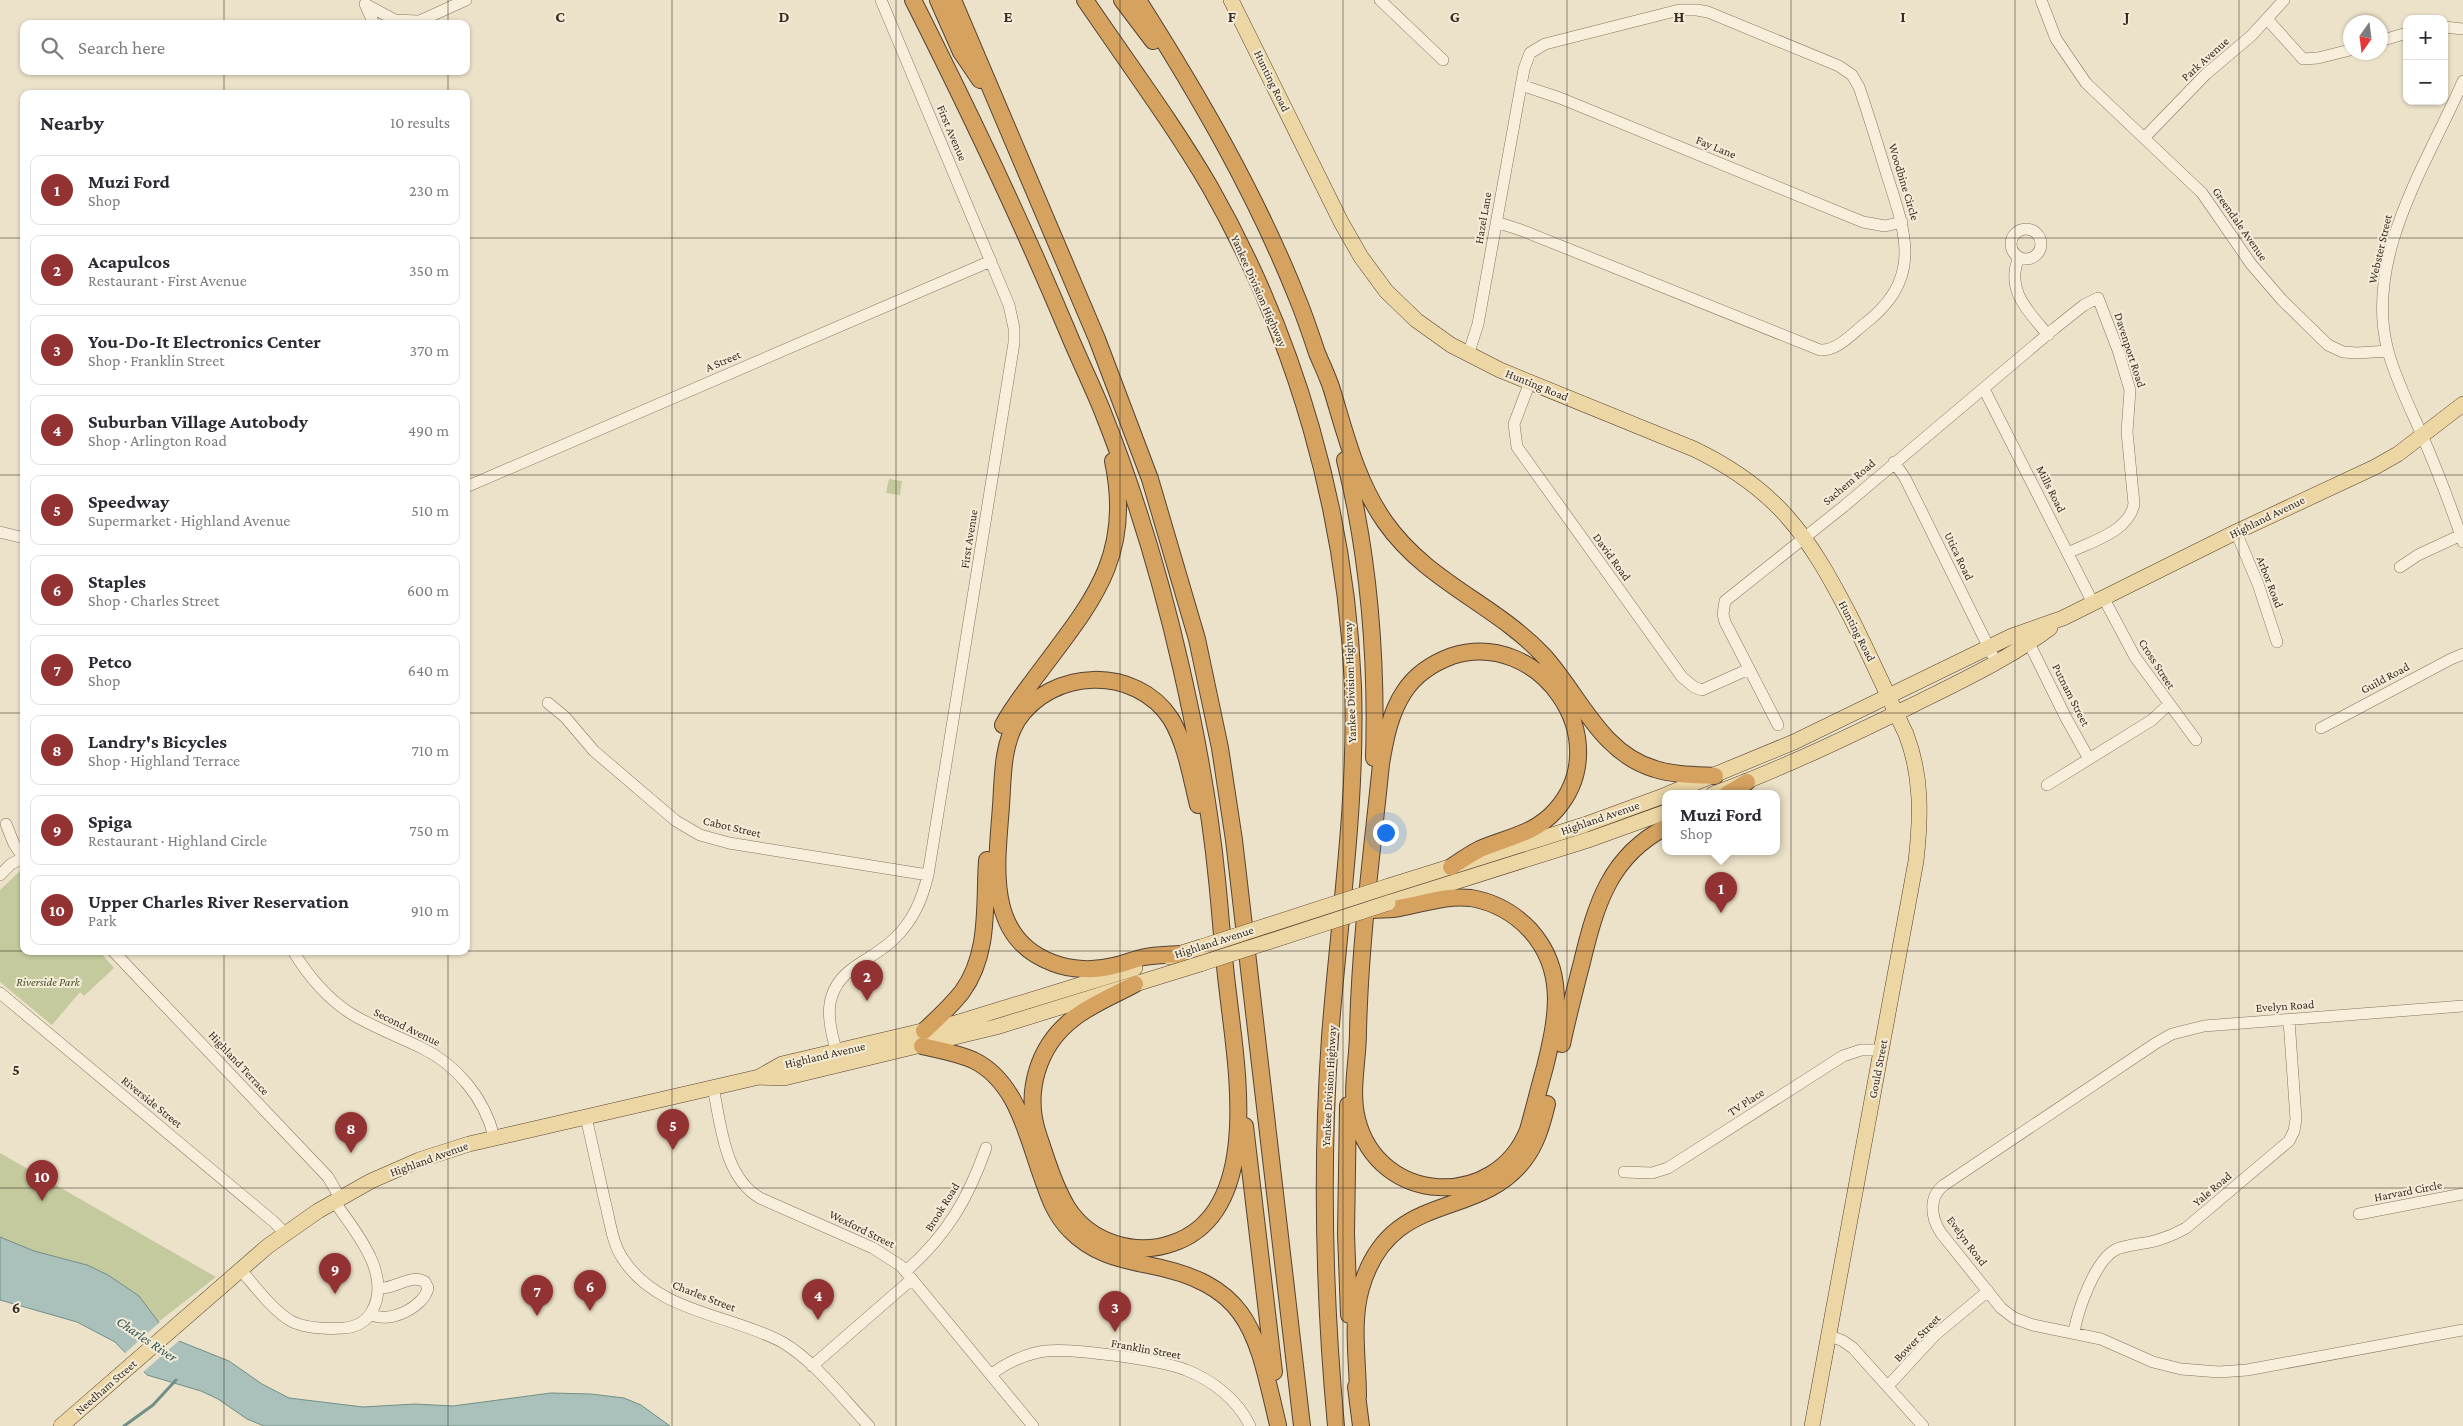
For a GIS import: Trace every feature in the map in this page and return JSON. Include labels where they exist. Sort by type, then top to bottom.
[{"type":"highway","points":[[913,0],[997,168],[1086,378],[1099,403],[1130,488],[1158,576],[1180,664],[1205,789],[1218,884],[1219,920]]},
{"type":"highway","points":[[938,0],[961,52],[1000,110]]},
{"type":"highway","points":[[954,0],[1125,409],[1162,514],[1197,639],[1220,748],[1234,840],[1302,1426]]},
{"type":"highway","name":"Yankee Division Highway","points":[[1085,0],[1190,154],[1218,203],[1252,270],[1282,339],[1306,410],[1325,484],[1339,556],[1351,658],[1353,733],[1350,817],[1330,1040],[1326,1151],[1326,1281],[1336,1426]]},
{"type":"highway","points":[[1122,0],[1217,133]]},
{"type":"highway","points":[[1138,0],[1198,97],[1248,190],[1276,248],[1331,386],[1352,457],[1365,488],[1385,523],[1410,553],[1433,574],[1513,628],[1534,646],[1602,732],[1623,753],[1641,764],[1661,771],[1715,776]]},
{"type":"highway","points":[[1317,353],[1352,492],[1367,586],[1373,647],[1375,714],[1370,860]]},
{"type":"highway","points":[[1086,378],[1108,445],[1116,480],[1118,519],[1114,551],[1092,600],[1014,706],[1000,731],[993,765],[981,952],[974,970],[962,991],[923,1039],[974,1060],[1001,1082],[1018,1111],[1055,1210],[1067,1227],[1081,1240],[1097,1251],[1114,1258],[1193,1276],[1212,1286],[1233,1305],[1247,1322],[1258,1345],[1278,1425]]},
{"type":"highway","points":[[1358,1398],[1352,1363],[1348,1314],[1346,1192],[1350,1065],[1358,1008],[1370,860],[1385,742],[1393,713],[1404,691],[1427,668],[1449,657],[1475,652],[1507,656],[1535,669],[1551,684],[1563,701],[1577,736],[1578,751],[1575,773],[1561,803],[1542,824],[1521,835],[1480,850],[1451,867]]},
{"type":"highway","points":[[1179,954],[1144,957],[1104,968],[1064,966],[1032,952],[1017,937],[1007,920],[1000,902],[996,879],[1005,758],[1012,732],[1022,715],[1033,703],[1052,690],[1066,684],[1100,679],[1116,681],[1138,690],[1166,713],[1176,730],[1192,782],[1219,920],[1236,1067],[1242,1100],[1278,1425]]},
{"type":"highway","points":[[1734,790],[1747,782]]},
{"type":"highway","points":[[1360,1426],[1356,1312],[1361,1288],[1371,1262],[1385,1241],[1406,1223],[1430,1211],[1491,1188],[1513,1172],[1528,1155],[1540,1129],[1599,900],[1612,876],[1630,854],[1645,840],[1662,829]]},
{"type":"highway","points":[[1358,1008],[1356,1111],[1363,1135],[1378,1159],[1403,1178],[1439,1187],[1459,1186],[1479,1180],[1506,1163],[1520,1146],[1528,1130],[1554,1026],[1557,994],[1555,977],[1548,958],[1538,940],[1520,920],[1505,910],[1472,898],[1451,897],[1368,910]]},
{"type":"highway","points":[[1135,984],[1084,1011],[1063,1028],[1042,1059],[1034,1086],[1034,1121],[1058,1187],[1069,1210],[1086,1229],[1114,1244],[1150,1248],[1177,1242],[1193,1234],[1207,1222],[1223,1198],[1234,1165],[1237,1126],[1236,1067]]},
{"type":"main road","name":"Hunting Road","points":[[1231,0],[1341,222],[1361,257],[1386,291],[1408,313],[1437,336],[1468,355],[1672,440],[1725,465],[1760,490],[1804,536],[1830,578],[1896,713]]},
{"type":"main road","name":"Highland Avenue","points":[[1680,790],[1794,742],[2012,636],[2063,618],[2236,532],[2380,464],[2422,436],[2463,404]]},
{"type":"main road","name":"Highland Avenue","points":[[1724,790],[1807,757],[1996,663],[2030,643],[2063,618]]},
{"type":"main road","name":"Gould Street","points":[[1812,1426],[1915,867],[1920,822],[1920,790],[1916,762],[1896,713]]},
{"type":"main road","name":"Highland Avenue","points":[[923,1039],[1014,1006],[1592,822],[1662,797]]},
{"type":"main road","name":"Highland Avenue","points":[[1388,906],[1662,813]]},
{"type":"main road","name":"Highland Avenue","points":[[150,1348],[240,1269],[285,1233],[337,1200],[419,1160],[494,1138],[759,1077],[784,1078],[839,1059],[923,1039],[1033,1017],[1368,910]]},
{"type":"main road","name":"Needham Street","points":[[61,1426],[150,1348]]},
{"type":"street","points":[[420,20],[466,0]]},
{"type":"street","name":"First Avenue","points":[[839,1059],[829,1016],[832,993],[849,971],[887,946],[905,927],[918,907],[928,876],[1014,352],[1014,328],[1011,313],[881,0]]},
{"type":"street","points":[[1380,0],[1443,60]]},
{"type":"street","name":"Greendale Avenue","points":[[2041,0],[2056,38],[2086,83],[2202,193],[2251,264],[2317,336],[2328,345],[2343,352],[2388,351]]},
{"type":"street","name":"Park Avenue","points":[[2144,138],[2206,74],[2251,36],[2284,0]]},
{"type":"street","points":[[364,2],[395,20]]},
{"type":"street","points":[[364,2],[372,20]]},
{"type":"street","name":"Woodbine Circle","points":[[1496,222],[1521,230],[1811,348],[1824,350],[1836,346],[1873,318],[1894,293],[1905,258],[1906,236],[1859,87],[1852,75],[1839,66],[1708,12],[1679,10],[1545,44],[1530,53],[1521,85]]},
{"type":"street","points":[[2267,19],[2303,59],[2318,58],[2343,52]]},
{"type":"street","points":[[2448,27],[2463,29]]},
{"type":"street","points":[[2388,39],[2403,34]]},
{"type":"street","name":"Webster Street","points":[[2462,538],[2388,351],[2384,303],[2387,272],[2397,230],[2412,186],[2463,81]]},
{"type":"street","name":"Hazel Lane","points":[[1468,355],[1478,324],[1521,85]]},
{"type":"street","name":"Fay Lane","points":[[1521,85],[1560,98],[1863,222],[1885,226],[1902,222]]},
{"type":"street","points":[[2018,257],[2014,272],[2018,296],[2048,335]]},
{"type":"street","name":"A Street","points":[[470,485],[991,261]]},
{"type":"street","name":"Sachem Road","points":[[1778,726],[1725,622],[1723,609],[1725,601],[2084,305],[2098,298]]},
{"type":"street","name":"Davenport Road","points":[[2068,553],[2119,527],[2131,514],[2134,504],[2127,440],[2130,390],[2118,350],[2098,298]]},
{"type":"street","name":"David Road","points":[[1530,382],[1514,424],[1517,447],[1682,677],[1694,687],[1702,690],[1749,668]]},
{"type":"street","name":"Mills Road","points":[[1984,389],[2068,553],[2098,600]]},
{"type":"street","name":"Utica Road","points":[[1894,462],[1905,478],[1996,663]]},
{"type":"street","points":[[0,532],[20,537]]},
{"type":"street","name":"Arbor Road","points":[[2236,532],[2258,584],[2277,642]]},
{"type":"street","points":[[2400,567],[2418,555],[2462,538]]},
{"type":"street","name":"Cross Street","points":[[2098,600],[2135,657],[2196,740]]},
{"type":"street","name":"Putnam Street","points":[[2030,643],[2066,718],[2090,759]]},
{"type":"street","name":"Guild Road","points":[[2321,728],[2451,658],[2463,654]]},
{"type":"street","name":"Cabot Street","points":[[548,703],[565,717],[589,746],[601,757],[676,821],[700,835],[729,843],[928,876]]},
{"type":"street","points":[[2047,785],[2152,720],[2168,704]]},
{"type":"street","points":[[6,824],[20,853]]},
{"type":"street","points":[[0,875],[11,864],[20,860]]},
{"type":"street","name":"Highland Terrace","points":[[117,955],[328,1177],[337,1200],[371,1261],[378,1288]]},
{"type":"street","name":"Second Avenue","points":[[295,955],[325,992],[349,1012],[423,1048],[450,1067],[485,1109],[494,1138]]},
{"type":"street","name":"Riverside Street","points":[[0,993],[285,1233]]},
{"type":"street","name":"Evelyn Road","points":[[2463,1006],[2204,1026],[2164,1038],[1940,1187],[1933,1204],[1936,1224],[2005,1312],[2018,1320],[2101,1339],[2162,1365],[2191,1371],[2219,1372],[2257,1368],[2463,1330]]},
{"type":"street","name":"Yale Road","points":[[2074,1332],[2096,1271],[2107,1255],[2122,1248],[2166,1238],[2186,1228],[2289,1141],[2294,1130],[2296,1114],[2289,1020]]},
{"type":"street","name":"TV Place","points":[[1624,1172],[1652,1172],[1668,1168],[1843,1056],[1861,1050],[1882,1050]]},
{"type":"street","name":"Wexford Street","points":[[713,1087],[732,1164],[745,1186],[760,1198],[881,1252],[909,1275],[1033,1426]]},
{"type":"street","name":"Charles Street","points":[[586,1117],[616,1245],[634,1273],[654,1290],[670,1300],[764,1334],[790,1347],[812,1366],[868,1426]]},
{"type":"street","name":"Brook Road","points":[[812,1366],[909,1275],[932,1247],[956,1215],[972,1186],[986,1148]]},
{"type":"street","name":"Harvard Circle","points":[[2359,1214],[2463,1194]]},
{"type":"street","points":[[240,1269],[282,1314],[297,1323],[328,1328],[351,1327],[362,1323],[370,1314],[376,1302],[378,1288],[393,1287],[415,1278],[425,1282],[428,1288],[422,1299],[397,1315],[381,1318],[370,1314]]},
{"type":"street","name":"Bower Street","points":[[1888,1386],[1931,1339],[1988,1291]]},
{"type":"street","points":[[1828,1336],[1848,1344],[1923,1426]]},
{"type":"street","name":"Franklin Street","points":[[991,1375],[1010,1363],[1047,1351],[1079,1353],[1171,1365],[1193,1373],[1225,1394],[1240,1409],[1250,1426]]},
{"type":"green space","points":[[889,479],[902,481],[900,495],[886,493]]},
{"type":"green space","name":"Riverside Park","points":[[20,871],[20,955],[103,955],[114,968],[84,996],[80,992],[52,1025],[0,982],[0,890]]},
{"type":"green space","points":[[0,1153],[216,1277],[157,1323],[0,1250]]},
{"type":"water","name":"Charles River","points":[[0,1237],[34,1251],[87,1265],[108,1275],[139,1296],[163,1328],[179,1341],[229,1361],[262,1384],[289,1398],[363,1407],[415,1404],[453,1406],[551,1393],[591,1394],[624,1398],[641,1405],[670,1426],[264,1426],[247,1419],[218,1399],[201,1391],[147,1375],[115,1342],[77,1322],[0,1300]]},
{"type":"pier","points":[[161,1321],[181,1339],[142,1373],[124,1354]]},
{"type":"waterway","points":[[124,1426],[153,1405],[176,1380]]},
{"type":"place","name":"Muzi Ford","points":[[1721,913]]},
{"type":"place","name":"Acapulcos","points":[[867,1001]]},
{"type":"place","name":"Speedway","points":[[673,1150]]},
{"type":"place","name":"Landry's Bicycles","points":[[351,1153]]},
{"type":"place","name":"Upper Charles River Reservation","points":[[42,1201]]},
{"type":"place","name":"Spiga","points":[[335,1294]]},
{"type":"place","name":"Staples","points":[[590,1311]]},
{"type":"place","name":"Petco","points":[[537,1316]]},
{"type":"place","name":"Suburban Village Autobody","points":[[818,1320]]},
{"type":"place","name":"You-Do-It Electronics Center","points":[[1115,1332]]}]
